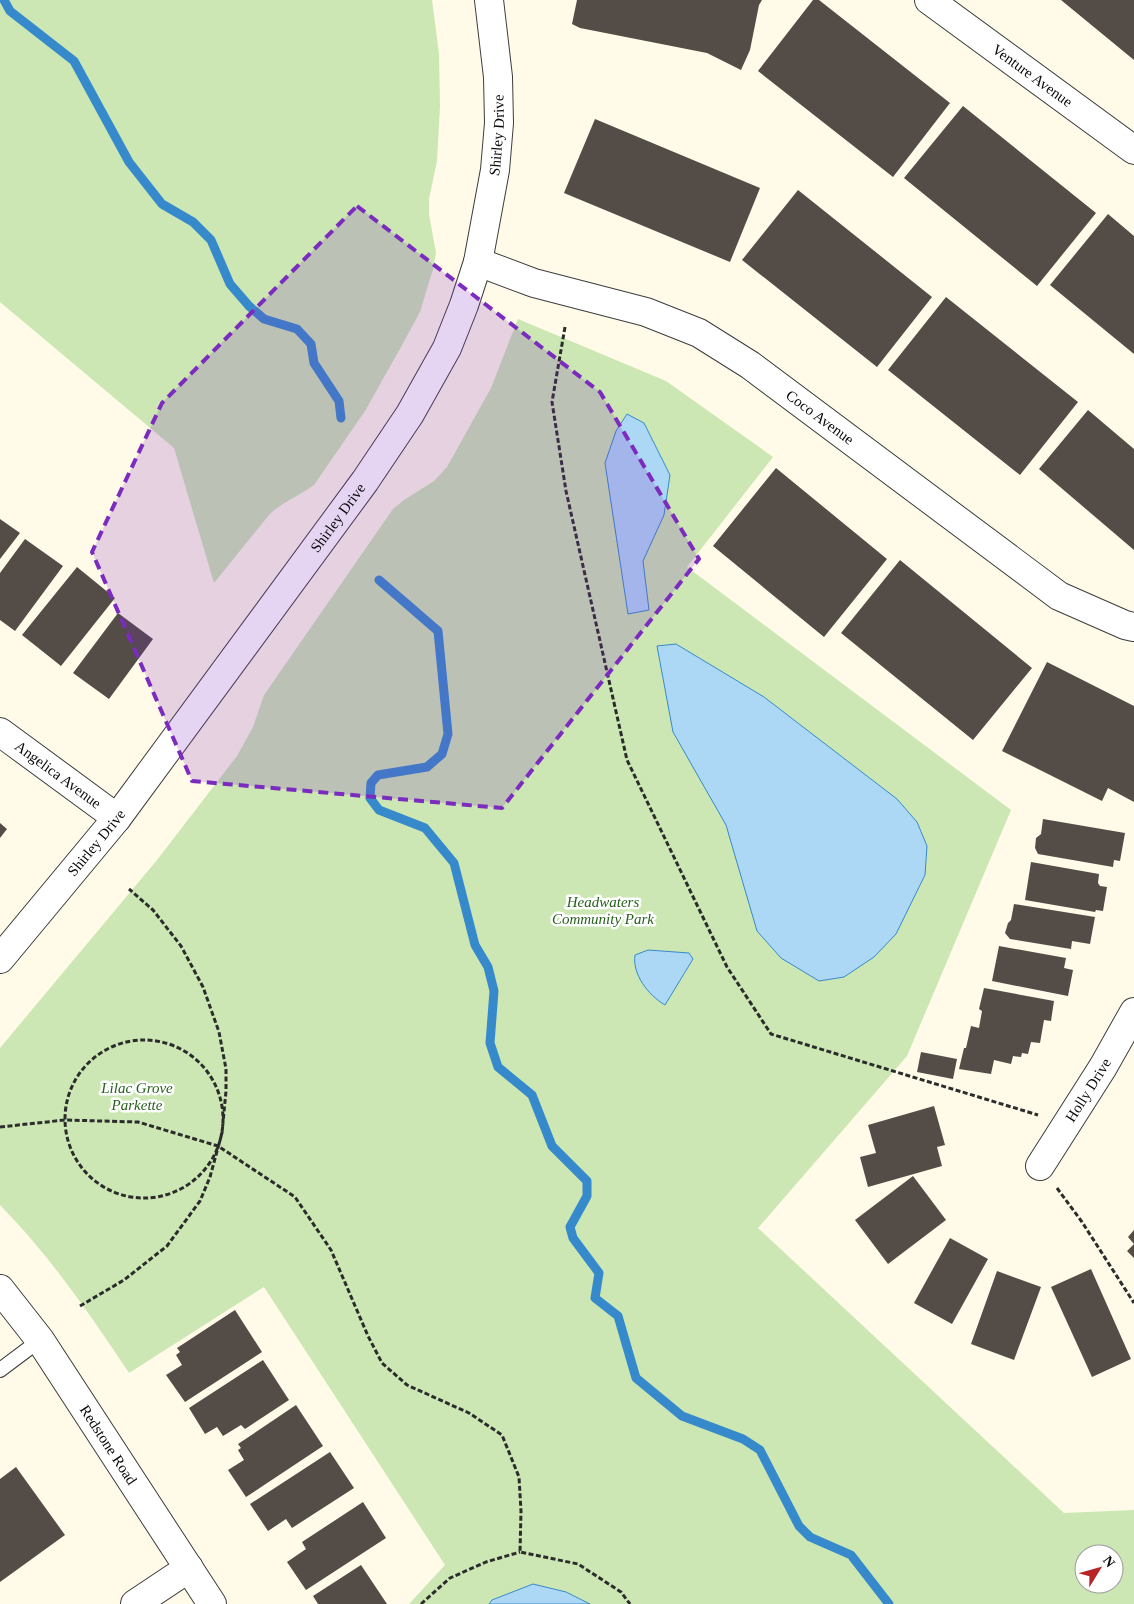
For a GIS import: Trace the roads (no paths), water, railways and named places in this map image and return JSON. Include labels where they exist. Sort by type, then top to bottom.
[{"type":"street","name":"Shirley Drive","points":[[0,959],[117,818],[365,480],[410,414],[446,348],[464,305],[478,262],[494,170],[499,123],[498,77],[489,0]]},
{"type":"street","name":"Venture Avenue","points":[[929,0],[1134,150]]},
{"type":"street","name":"Coco Avenue","points":[[478,262],[534,283],[646,312],[699,333],[750,365],[1059,596],[1125,625],[1134,627]]},
{"type":"street","name":"Angelica Avenue","points":[[0,732],[117,818]]},
{"type":"street","name":"Holly Drive","points":[[1040,1166],[1103,1067],[1134,1012]]},
{"type":"street","name":"Redstone Road","points":[[0,1289],[40,1340],[212,1604]]},
{"type":"street","points":[[135,1604],[189,1568]]},
{"type":"lane","points":[[0,1370],[40,1340]]},
{"type":"water","points":[[627,414],[644,423],[670,475],[664,515],[643,561],[649,610],[628,614],[605,463],[616,431]]},
{"type":"water","points":[[676,644],[764,697],[897,799],[917,822],[927,846],[925,875],[896,934],[874,957],[844,977],[819,981],[781,958],[757,931],[726,825],[673,732],[657,646]]},
{"type":"water","points":[[648,950],[689,953],[693,959],[665,1005],[647,990],[636,969],[635,955]]},
{"type":"water","points":[[533,1584],[566,1592],[590,1604],[489,1604],[492,1600]]},
{"type":"waterway","points":[[4,0],[10,11],[74,61],[129,162],[162,204],[193,222],[211,240],[230,284],[249,306],[264,319],[297,329],[311,344],[314,363],[339,401],[341,418]]},
{"type":"waterway","points":[[379,580],[438,631],[448,734],[442,754],[427,767],[378,775],[371,783],[370,798],[379,810],[425,828],[454,863],[475,945],[488,967],[494,991],[490,1043],[498,1067],[532,1095],[552,1146],[587,1181],[587,1196],[570,1227],[573,1238],[599,1273],[595,1298],[618,1316],[636,1378],[682,1416],[743,1439],[760,1450],[799,1526],[810,1537],[851,1555],[889,1604]]},
{"type":"park label","name":"Headwaters Community Park","points":[[603,910]]},
{"type":"park label","name":"Lilac Grove Parkette","points":[[137,1096]]}]
